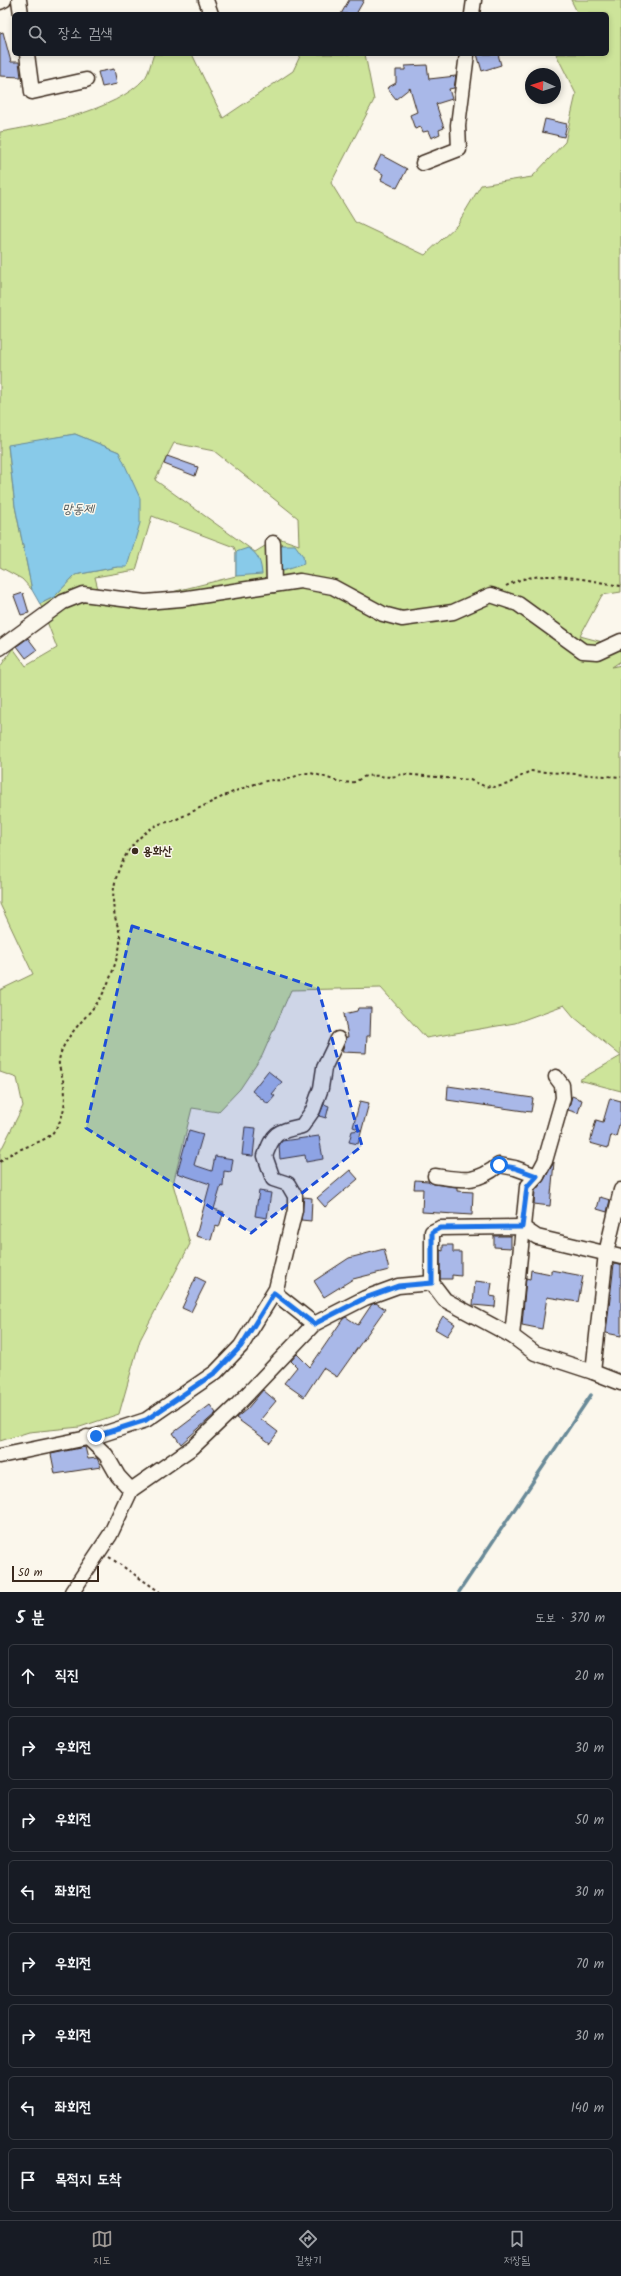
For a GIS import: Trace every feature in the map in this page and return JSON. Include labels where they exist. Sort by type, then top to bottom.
[{"type":"street","points":[[0,2],[4,0]]},
{"type":"street","points":[[20,0],[21,12]]},
{"type":"street","points":[[206,0],[209,12]]},
{"type":"street","points":[[472,12],[474,0]]},
{"type":"street","points":[[27,56],[32,92],[86,80]]},
{"type":"street","points":[[423,163],[459,149],[458,125],[467,56]]},
{"type":"street","points":[[273,543],[274,585]]},
{"type":"street","points":[[0,648],[63,602],[83,594],[145,602],[181,599],[300,581],[333,586],[383,614],[402,618],[453,612],[491,595],[518,604],[583,651],[597,652],[621,641]]},
{"type":"street","points":[[0,1456],[87,1437],[146,1420],[216,1372],[241,1346],[274,1293],[291,1231],[295,1210],[295,1196],[288,1184],[274,1179],[265,1156],[272,1138],[283,1130],[302,1126],[313,1110],[321,1088],[324,1068],[338,1039]]},
{"type":"street","points":[[512,1336],[527,1187],[537,1176],[545,1161],[563,1098],[562,1085],[556,1077]]},
{"type":"street","points":[[435,1176],[466,1180],[486,1176],[499,1165],[515,1168],[537,1176]]},
{"type":"street","points":[[593,1372],[606,1253],[621,1190]]},
{"type":"street","points":[[621,1257],[537,1237],[522,1227],[440,1228],[432,1232],[432,1283],[445,1300],[512,1336],[535,1353],[621,1383]]},
{"type":"street","points":[[72,1592],[110,1535],[131,1490],[193,1447],[237,1405],[314,1324],[365,1298],[398,1286],[432,1283]]},
{"type":"street","points":[[274,1293],[314,1324]]},
{"type":"street","points":[[87,1437],[106,1455],[118,1476],[131,1490]]},
{"type":"path","points":[[491,595],[518,579],[556,576],[621,586]]},
{"type":"path","points":[[0,1162],[6,1156],[28,1144],[42,1141],[54,1132],[64,1110],[64,1083],[59,1061],[65,1044],[100,997],[113,970],[119,949],[120,930],[114,912],[112,887],[121,864],[136,840],[156,825],[175,820],[218,797],[244,787],[268,780],[285,780],[307,773],[335,780],[353,782],[366,776],[394,778],[402,774],[470,780],[484,786],[496,787],[508,784],[530,771],[621,777]]},
{"type":"path","points":[[99,1551],[160,1592]]},
{"type":"highlighted area","points":[[132,926],[318,988],[362,1146],[251,1233],[86,1128]]},
{"type":"green space","points":[[571,0],[621,0],[621,592],[602,595],[580,636],[621,647],[621,661],[612,667],[621,665],[621,1056],[574,1017],[564,1005],[515,1023],[426,1038],[381,988],[291,990],[262,1056],[240,1089],[218,1112],[192,1108],[173,1184],[190,1244],[140,1340],[119,1414],[80,1427],[29,1432],[0,1441],[0,1152],[23,1106],[17,1078],[0,1072],[0,990],[33,974],[0,904],[0,667],[13,648],[26,666],[57,648],[46,619],[83,601],[156,596],[236,576],[236,552],[234,547],[152,516],[136,570],[95,577],[99,593],[43,611],[40,604],[54,597],[75,575],[117,567],[119,452],[75,434],[8,446],[15,506],[32,590],[22,579],[0,567],[0,132],[56,121],[97,108],[115,100],[131,90],[146,77],[153,56],[193,56],[223,118],[293,71],[300,56],[365,56],[374,100],[331,183],[355,222],[425,255],[457,225],[481,185],[532,177],[565,142],[576,94],[557,56],[609,56],[609,12],[577,12]],"holes":[[[174,443],[214,451],[298,518],[299,545],[278,538],[255,552],[155,480]]]},
{"type":"green space","points":[[621,1056],[621,1091],[579,1080]]},
{"type":"water","name":"망동제","points":[[75,434],[119,452],[140,498],[140,523],[127,567],[117,567],[75,575],[54,597],[40,604],[32,590],[15,506],[8,445]]},
{"type":"water","points":[[280,545],[295,545],[303,556],[304,564],[279,572]]},
{"type":"water","points":[[248,548],[255,553],[259,559],[262,574],[236,576],[236,552]]},
{"type":"building","points":[[349,0],[364,0],[357,12],[342,12]]},
{"type":"building","points":[[3,32],[11,62],[19,62],[21,77],[0,76],[0,33]]},
{"type":"building","points":[[478,56],[499,56],[501,65],[482,71]]},
{"type":"building","points":[[427,65],[429,79],[456,76],[454,88],[449,89],[452,99],[436,104],[444,128],[439,130],[440,134],[431,138],[428,131],[423,132],[421,127],[415,129],[410,115],[417,112],[410,88],[396,99],[387,88],[396,83],[396,70],[405,70],[405,66]]},
{"type":"building","points":[[114,69],[117,84],[102,87],[98,72]]},
{"type":"building","points":[[545,119],[567,124],[564,137],[542,132]]},
{"type":"building","points":[[381,155],[407,169],[397,188],[381,180],[383,174],[374,169]]},
{"type":"building","points":[[167,456],[198,467],[195,476],[164,464]]},
{"type":"building","points":[[23,593],[29,613],[21,615],[14,596]]},
{"type":"building","points":[[28,638],[37,650],[26,658],[17,646]]},
{"type":"building","points":[[358,1008],[371,1008],[370,1036],[367,1036],[366,1053],[342,1052],[346,1037],[348,1037],[344,1014],[357,1011]]},
{"type":"building","points":[[268,1071],[282,1082],[272,1094],[275,1096],[268,1104],[252,1091]]},
{"type":"building","points":[[448,1086],[533,1098],[531,1112],[447,1100]]},
{"type":"building","points":[[572,1096],[582,1100],[578,1113],[568,1110]]},
{"type":"building","points":[[610,1098],[621,1101],[621,1117],[616,1137],[611,1135],[608,1148],[590,1143],[596,1120],[603,1122]]},
{"type":"building","points":[[360,1101],[369,1103],[358,1144],[349,1142],[352,1131],[361,1130],[353,1127]]},
{"type":"building","points":[[324,1104],[329,1106],[326,1118],[319,1116]]},
{"type":"building","points":[[245,1127],[256,1128],[253,1156],[242,1155]]},
{"type":"building","points":[[189,1130],[203,1134],[194,1165],[212,1171],[215,1156],[233,1159],[231,1172],[224,1171],[223,1187],[221,1186],[214,1209],[224,1212],[219,1227],[215,1226],[211,1240],[196,1236],[210,1184],[177,1173]]},
{"type":"building","points":[[319,1136],[323,1159],[306,1162],[305,1155],[280,1159],[279,1146],[282,1141]]},
{"type":"building","points":[[554,1162],[550,1206],[534,1204],[535,1191],[544,1180]]},
{"type":"building","points":[[350,1170],[358,1179],[325,1207],[317,1198]]},
{"type":"building","points":[[415,1180],[457,1187],[457,1191],[473,1192],[472,1215],[422,1212],[423,1189],[414,1189]]},
{"type":"building","points":[[259,1191],[271,1193],[267,1218],[255,1216]]},
{"type":"building","points":[[304,1197],[312,1198],[311,1221],[301,1220]]},
{"type":"building","points":[[600,1197],[610,1200],[607,1212],[597,1209]]},
{"type":"building","points":[[494,1236],[511,1236],[511,1248],[494,1247]]},
{"type":"building","points":[[443,1245],[453,1245],[453,1252],[461,1252],[461,1276],[452,1275],[452,1279],[440,1279],[440,1250],[443,1251]]},
{"type":"building","points":[[384,1249],[389,1270],[353,1279],[324,1297],[314,1281],[349,1258]]},
{"type":"building","points":[[614,1264],[621,1265],[621,1336],[606,1333]]},
{"type":"building","points":[[531,1270],[551,1274],[551,1270],[583,1276],[578,1302],[547,1297],[542,1329],[522,1325],[526,1278],[530,1279]]},
{"type":"building","points":[[196,1277],[206,1282],[191,1312],[182,1308]]},
{"type":"building","points":[[475,1281],[492,1283],[490,1296],[496,1297],[495,1307],[473,1305]]},
{"type":"building","points":[[376,1303],[385,1309],[337,1377],[323,1368],[304,1397],[284,1383],[297,1367],[291,1361],[297,1354],[310,1367],[343,1319],[346,1317],[358,1325],[372,1304]]},
{"type":"building","points":[[443,1316],[455,1324],[447,1336],[435,1329]]},
{"type":"building","points":[[263,1390],[276,1401],[261,1419],[278,1432],[270,1443],[236,1418],[247,1409]]},
{"type":"building","points":[[210,1405],[216,1413],[181,1444],[173,1433]]},
{"type":"building","points":[[85,1447],[88,1459],[97,1458],[101,1467],[55,1474],[51,1454]]},
{"type":"waterway","points":[[459,1592],[591,1395]]},
{"type":"place","name":"용화산","points":[[135,851]]},
{"type":"route","points":[[96,1436],[146,1420],[216,1372],[241,1346],[274,1293],[314,1324],[365,1298],[398,1286],[432,1283],[432,1232],[440,1228],[522,1227],[527,1187],[537,1176],[515,1168],[499,1165]]}]
